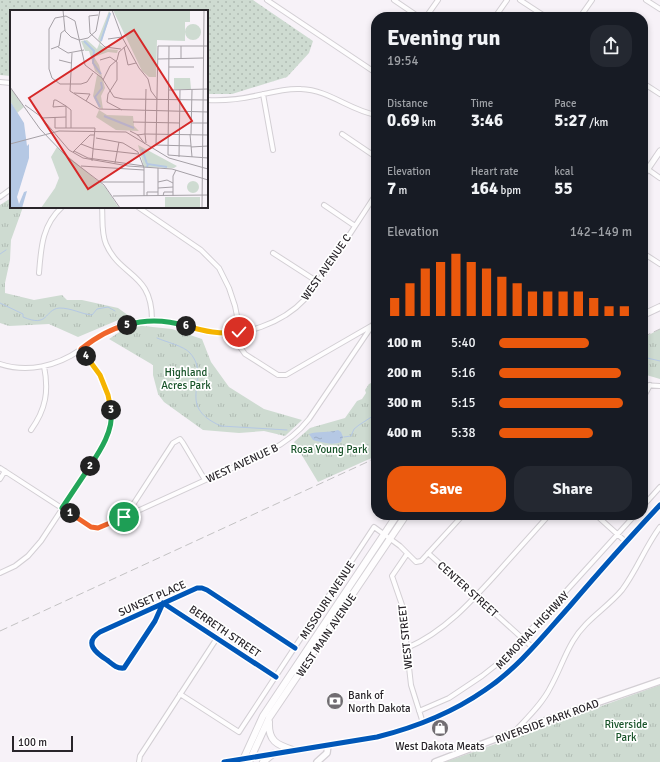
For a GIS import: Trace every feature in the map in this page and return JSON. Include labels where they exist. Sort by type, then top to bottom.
[{"type":"main road","points":[[648,310],[660,306]]},
{"type":"main road","points":[[648,312],[660,306]]},
{"type":"main road","points":[[648,316],[660,311]]},
{"type":"main road","name":"WEST MAIN AVENUE","points":[[246,760],[263,716],[394,520]]},
{"type":"main road","name":"WEST MAIN AVENUE","points":[[246,760],[269,718],[403,520]]},
{"type":"main road","name":"RIVERSIDE PARK ROAD","points":[[435,762],[660,681]]},
{"type":"main road","points":[[269,718],[271,738],[279,745],[293,750]]},
{"type":"main road","points":[[316,762],[327,753],[328,745]]},
{"type":"main road","points":[[263,762],[273,754]]},
{"type":"street","points":[[267,0],[371,69]]},
{"type":"street","points":[[394,0],[412,12]]},
{"type":"street","points":[[430,12],[438,0]]},
{"type":"street","points":[[499,12],[507,0]]},
{"type":"street","points":[[520,0],[538,12]]},
{"type":"street","points":[[584,12],[592,0]]},
{"type":"street","points":[[646,0],[660,9]]},
{"type":"street","points":[[0,82],[10,83]]},
{"type":"street","points":[[648,86],[660,94]]},
{"type":"street","points":[[208,100],[230,100],[301,88],[323,93],[371,114]]},
{"type":"street","points":[[263,94],[273,150]]},
{"type":"street","points":[[342,134],[371,154]]},
{"type":"street","points":[[648,165],[660,151]]},
{"type":"street","points":[[648,170],[660,178]]},
{"type":"street","points":[[0,198],[10,189]]},
{"type":"street","name":"WEST AVENUE C","points":[[0,364],[23,368],[44,366],[59,361],[116,327],[137,322],[152,320],[164,321],[212,332],[230,333],[257,329],[290,312],[304,300],[318,282],[371,202]]},
{"type":"street","points":[[324,205],[355,226]]},
{"type":"street","points":[[39,273],[42,238],[47,225],[56,212],[61,208]]},
{"type":"street","points":[[102,208],[102,228],[105,243],[111,254],[120,264],[138,279],[144,287],[149,297],[152,310],[152,320]]},
{"type":"street","points":[[139,208],[201,250],[219,268],[229,288],[235,306],[240,347],[245,354],[278,374],[286,375],[371,324]]},
{"type":"street","points":[[273,253],[318,282]]},
{"type":"street","points":[[648,256],[660,264]]},
{"type":"street","name":"WEST AVENUE B","points":[[62,508],[91,527],[98,528],[274,448],[296,433],[309,419],[371,328]]},
{"type":"street","points":[[0,574],[15,566],[28,556],[41,541],[101,450],[109,428],[111,413],[108,395],[100,375],[81,349]]},
{"type":"street","points":[[31,430],[40,418],[46,402],[46,376],[44,366]]},
{"type":"street","points":[[648,389],[650,385],[660,386]]},
{"type":"street","points":[[124,517],[173,443],[180,439],[184,443],[206,480]]},
{"type":"street","points":[[0,468],[62,508]]},
{"type":"street","points":[[0,479],[5,471]]},
{"type":"street","points":[[648,500],[660,487]]},
{"type":"street","name":"MEMORIAL HIGHWAY","points":[[648,518],[660,505]]},
{"type":"street","points":[[428,553],[458,520]]},
{"type":"street","points":[[407,648],[438,630],[458,615],[544,520]]},
{"type":"street","points":[[602,520],[626,542]]},
{"type":"street","points":[[419,711],[449,698],[482,676],[501,661],[631,520]]},
{"type":"street","name":"MEMORIAL HIGHWAY","points":[[224,762],[246,760],[293,750],[377,736],[424,723],[453,710],[486,690],[532,648],[646,520]]},
{"type":"street","name":"CENTER STREET","points":[[374,527],[391,538],[416,562],[421,561],[428,553],[532,648]]},
{"type":"street","name":"MISSOURI AVENUE","points":[[180,694],[239,732],[374,527]]},
{"type":"street","points":[[515,732],[542,701],[550,688],[573,640],[582,628],[621,591],[629,580],[651,538],[660,527]]},
{"type":"street","name":"WEST STREET","points":[[407,554],[392,576],[402,605],[410,680],[424,723]]},
{"type":"street","name":"SUNSET PLACE","points":[[163,603],[155,621],[126,667],[120,668],[94,651],[92,640],[95,635],[163,603],[197,588],[204,589],[295,648]]},
{"type":"street","name":"BERRETH STREET","points":[[163,603],[276,677]]},
{"type":"street","points":[[139,762],[140,756],[217,638]]},
{"type":"green space","points":[[0,0],[253,0],[313,41],[309,53],[287,77],[232,94],[208,94],[208,10],[10,10],[10,76],[0,75]]},
{"type":"green space","name":"Highland Acres Park","points":[[10,199],[10,208],[23,208],[11,240],[10,260],[5,283],[5,293],[34,300],[62,295],[67,300],[82,300],[118,308],[143,326],[172,329],[202,339],[211,362],[229,387],[264,409],[302,420],[285,436],[264,431],[239,433],[203,430],[164,402],[158,394],[153,375],[153,365],[109,339],[133,325],[123,318],[78,337],[49,324],[9,326],[0,323],[0,205]]},
{"type":"green space","points":[[660,329],[660,379],[648,375],[648,335]]},
{"type":"green space","name":"Rosa Young Park","points":[[371,383],[371,458],[318,482],[294,442],[310,428],[345,418],[357,401],[362,399],[369,384]]},
{"type":"green space","name":"Riverside Park","points":[[660,685],[660,762],[445,762]]},
{"type":"water","points":[[338,430],[341,432],[343,437],[341,442],[334,444],[313,440],[309,434],[331,431]]},
{"type":"waterway","points":[[0,254],[6,250]]},
{"type":"waterway","points":[[0,303],[23,314],[23,317],[37,321],[42,320],[54,309],[59,308],[92,315],[97,309],[108,307],[115,311]]},
{"type":"waterway","points":[[157,338],[179,346],[190,353],[196,363],[198,372],[196,401],[199,409],[207,418],[221,426],[287,430]]},
{"type":"waterway","points":[[648,358],[660,361]]},
{"type":"waterway","points":[[344,437],[351,436],[354,429],[371,417]]},
{"type":"railway","points":[[648,335],[660,329]]},
{"type":"railway","points":[[0,631],[371,460]]},
{"type":"cycle path","points":[[648,518],[660,505]]},
{"type":"cycle path","points":[[224,762],[377,737],[420,724],[460,706],[485,690],[519,662],[646,520]]},
{"type":"cycle path","points":[[276,677],[163,603],[155,621],[124,668],[115,666],[95,651],[92,640],[100,632],[197,588],[202,588],[295,648]]},
{"type":"place","name":"Bank of North Dakota","points":[[335,701]]},
{"type":"place","name":"West Dakota Meats","points":[[440,728]]},
{"type":"route","points":[[124,517],[98,528],[91,527],[62,508],[101,450],[109,428],[111,413],[108,395],[100,375],[81,349],[96,338],[116,327],[152,320],[180,324],[212,332],[239,332]]}]
